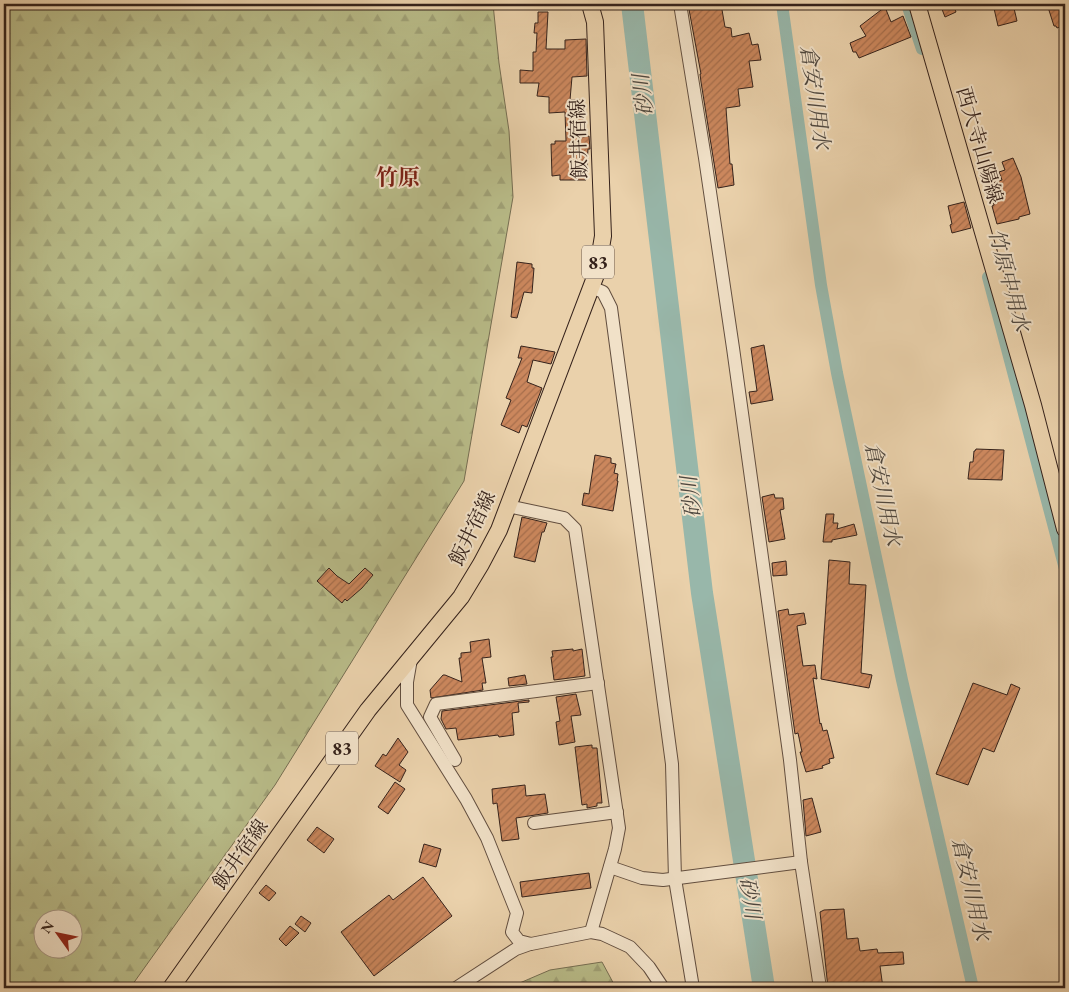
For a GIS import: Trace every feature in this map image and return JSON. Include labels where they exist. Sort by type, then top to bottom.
[{"type":"main road","name":"飯井宿線","points":[[171,988],[368,710],[461,597],[499,530],[591,287],[603,236],[595,22],[590,4]]},
{"type":"main road","name":"西大寺山陽線","points":[[917,4],[1027,386],[1065,529]]},
{"type":"street","points":[[680,4],[706,158],[790,760],[801,862],[820,988]]},
{"type":"street","points":[[591,287],[604,292],[611,308],[672,764],[678,878],[693,988]]},
{"type":"street","points":[[508,506],[564,518],[575,529],[619,828],[591,932]]},
{"type":"street","points":[[411,659],[407,682],[407,705],[466,799],[487,838],[517,913],[512,932],[519,941],[532,943]]},
{"type":"street","points":[[455,760],[430,718],[436,704],[598,683]]},
{"type":"street","points":[[534,823],[617,812]]},
{"type":"street","points":[[610,867],[642,878],[663,880],[801,862]]},
{"type":"street","points":[[456,988],[516,949],[532,943],[591,932],[602,934],[630,947],[649,966],[663,988]]},
{"type":"green space","points":[[4,4],[493,4],[509,131],[513,197],[464,481],[275,785],[130,988],[4,988]]},
{"type":"green space","points":[[602,962],[616,988],[508,988],[550,970]]},
{"type":"building","points":[[688,4],[721,4],[725,27],[731,28],[732,37],[749,33],[752,45],[758,44],[761,60],[749,61],[753,87],[738,89],[740,106],[726,108],[730,164],[732,164],[734,185],[718,188],[701,74]]},
{"type":"building","points":[[940,4],[953,4],[956,12],[945,17]]},
{"type":"building","points":[[993,4],[1013,4],[1017,21],[998,26]]},
{"type":"building","points":[[1047,4],[1065,4],[1065,25],[1057,28],[1054,26]]},
{"type":"building","points":[[885,7],[891,22],[903,16],[911,37],[859,58],[856,52],[853,52],[850,43],[866,36],[860,26]]},
{"type":"building","points":[[538,12],[548,12],[546,49],[565,49],[565,40],[586,39],[587,76],[572,77],[570,100],[581,100],[581,106],[583,106],[583,137],[589,136],[590,149],[588,149],[586,180],[560,180],[560,175],[552,176],[551,144],[555,144],[555,141],[566,141],[565,112],[549,113],[549,97],[537,96],[539,83],[520,83],[520,70],[533,71],[533,52],[536,52],[537,33],[534,33],[535,23],[538,23]]},
{"type":"building","points":[[1013,158],[1021,177],[1030,214],[1019,217],[1019,219],[997,224],[989,184],[1002,180],[999,172],[1005,170],[1002,162]]},
{"type":"building","points":[[964,202],[971,228],[952,233],[948,206]]},
{"type":"building","points":[[517,262],[532,264],[532,268],[534,268],[532,293],[524,292],[517,318],[511,317]]},
{"type":"building","points":[[764,345],[773,400],[751,404],[749,392],[757,391],[751,348]]},
{"type":"building","points":[[521,346],[555,352],[551,364],[533,360],[527,382],[542,388],[527,427],[522,425],[519,433],[501,425],[511,400],[506,398],[522,358],[518,358]]},
{"type":"building","points":[[976,449],[1004,450],[1002,480],[968,479],[970,462],[973,462]]},
{"type":"building","points":[[595,455],[611,458],[611,463],[616,464],[614,473],[618,474],[618,481],[613,511],[582,505],[584,493],[589,494]]},
{"type":"building","points":[[774,494],[775,498],[783,498],[784,509],[780,510],[785,539],[769,542],[762,497]]},
{"type":"building","points":[[826,514],[834,514],[833,523],[838,523],[837,529],[854,524],[857,535],[832,540],[832,542],[823,542]]},
{"type":"building","points":[[522,517],[547,523],[544,532],[542,532],[535,562],[514,557]]},
{"type":"building","points":[[829,560],[850,562],[849,584],[866,585],[861,673],[872,675],[869,688],[821,679]]},
{"type":"building","points":[[786,561],[787,575],[773,576],[772,563]]},
{"type":"building","points":[[329,568],[349,584],[365,568],[373,575],[362,588],[342,603],[317,581]]},
{"type":"building","points":[[788,609],[789,615],[804,613],[806,624],[797,626],[803,666],[815,665],[817,679],[813,678],[820,724],[823,731],[827,730],[834,758],[829,759],[830,763],[822,766],[823,768],[806,772],[800,752],[802,752],[798,733],[795,734],[778,611]]},
{"type":"building","points":[[489,639],[491,657],[482,658],[486,683],[482,683],[483,690],[431,698],[430,690],[443,675],[462,682],[459,658],[461,658],[461,653],[471,652],[470,642]]},
{"type":"building","points":[[573,649],[573,651],[582,649],[585,676],[554,680],[552,651]]},
{"type":"building","points":[[525,675],[527,684],[509,686],[508,678]]},
{"type":"building","points":[[973,683],[1007,695],[1011,684],[1020,688],[994,752],[983,748],[968,785],[936,774]]},
{"type":"building","points":[[576,694],[581,715],[571,716],[575,742],[559,745],[556,722],[560,721],[556,697]]},
{"type":"building","points":[[529,700],[529,702],[518,703],[519,712],[512,713],[514,735],[458,740],[456,728],[446,729],[441,719],[442,711]]},
{"type":"building","points":[[398,738],[408,752],[399,765],[406,770],[400,782],[375,766],[383,754],[386,756]]},
{"type":"building","points":[[592,745],[592,748],[597,748],[602,803],[597,803],[597,806],[587,808],[587,804],[582,805],[575,747]]},
{"type":"building","points":[[395,782],[405,789],[388,814],[378,807]]},
{"type":"building","points":[[525,785],[526,796],[545,794],[548,813],[516,818],[519,839],[502,841],[497,803],[493,804],[492,789]]},
{"type":"building","points":[[812,798],[821,832],[806,836],[803,800]]},
{"type":"building","points":[[317,827],[334,839],[324,853],[307,840]]},
{"type":"building","points":[[424,844],[441,849],[436,867],[419,862]]},
{"type":"building","points":[[589,873],[591,888],[522,897],[520,882]]},
{"type":"building","points":[[423,877],[452,916],[374,976],[341,932],[389,895],[393,900]]},
{"type":"building","points":[[266,885],[276,893],[269,901],[259,893]]},
{"type":"building","points":[[844,909],[847,939],[858,938],[860,951],[877,949],[878,953],[903,952],[904,964],[880,966],[883,988],[870,988],[870,986],[828,988],[820,912]]},
{"type":"building","points":[[301,916],[311,923],[305,932],[295,924]]},
{"type":"building","points":[[290,926],[299,933],[286,946],[279,939]]},
{"type":"waterway","name":"砂川","points":[[632,4],[702,593],[764,988]]},
{"type":"waterway","name":"倉安川用水","points":[[782,4],[821,285],[837,373],[902,680],[973,988]]},
{"type":"waterway","name":"竹原中用水","points":[[907,4],[922,49]]},
{"type":"waterway","name":"竹原中用水","points":[[988,277],[1065,569]]},
{"type":"district","name":"竹原","points":[[398,177]]}]
